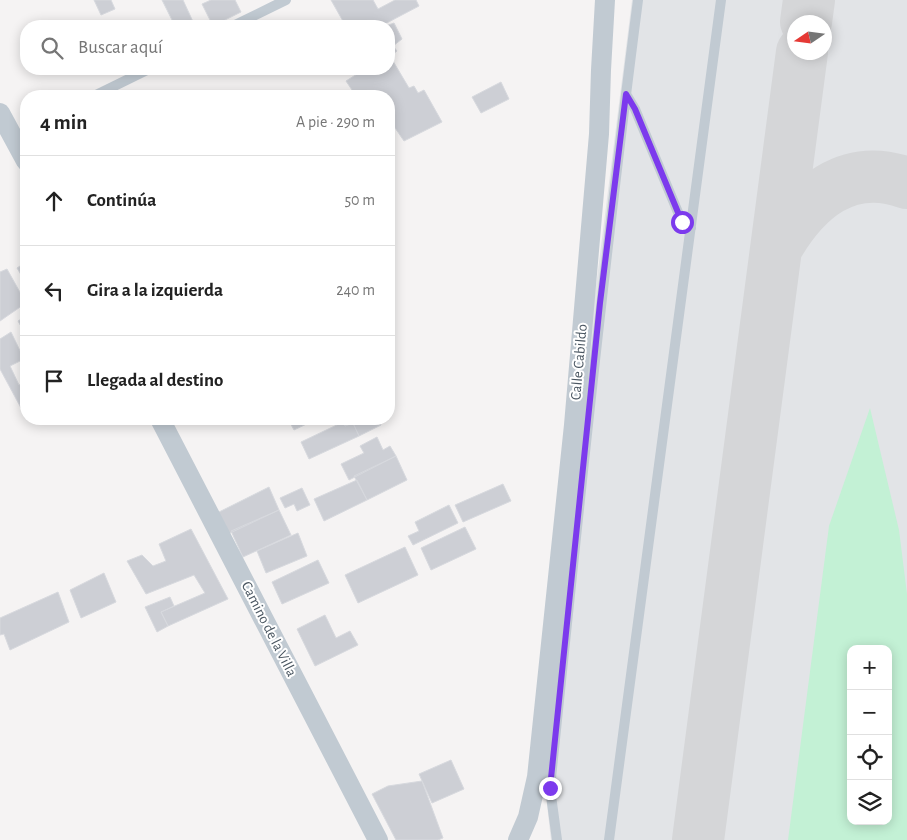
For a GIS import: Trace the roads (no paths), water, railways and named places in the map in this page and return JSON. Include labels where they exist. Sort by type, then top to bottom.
[{"type":"street","name":"Calle Cabildo","points":[[518,840],[528,817],[537,777],[574,425],[598,144],[605,0]]},
{"type":"street","points":[[0,113],[17,135],[20,144]]},
{"type":"street","name":"Camino de la Villa","points":[[163,425],[378,840]]},
{"type":"lane","points":[[246,20],[286,0]]},
{"type":"lane","points":[[557,840],[550,788],[598,323],[638,0]]},
{"type":"lane","points":[[609,840],[721,0]]},
{"type":"lane","points":[[106,90],[137,75]]},
{"type":"lane","points":[[626,94],[635,109],[682,222],[691,228]]}]
